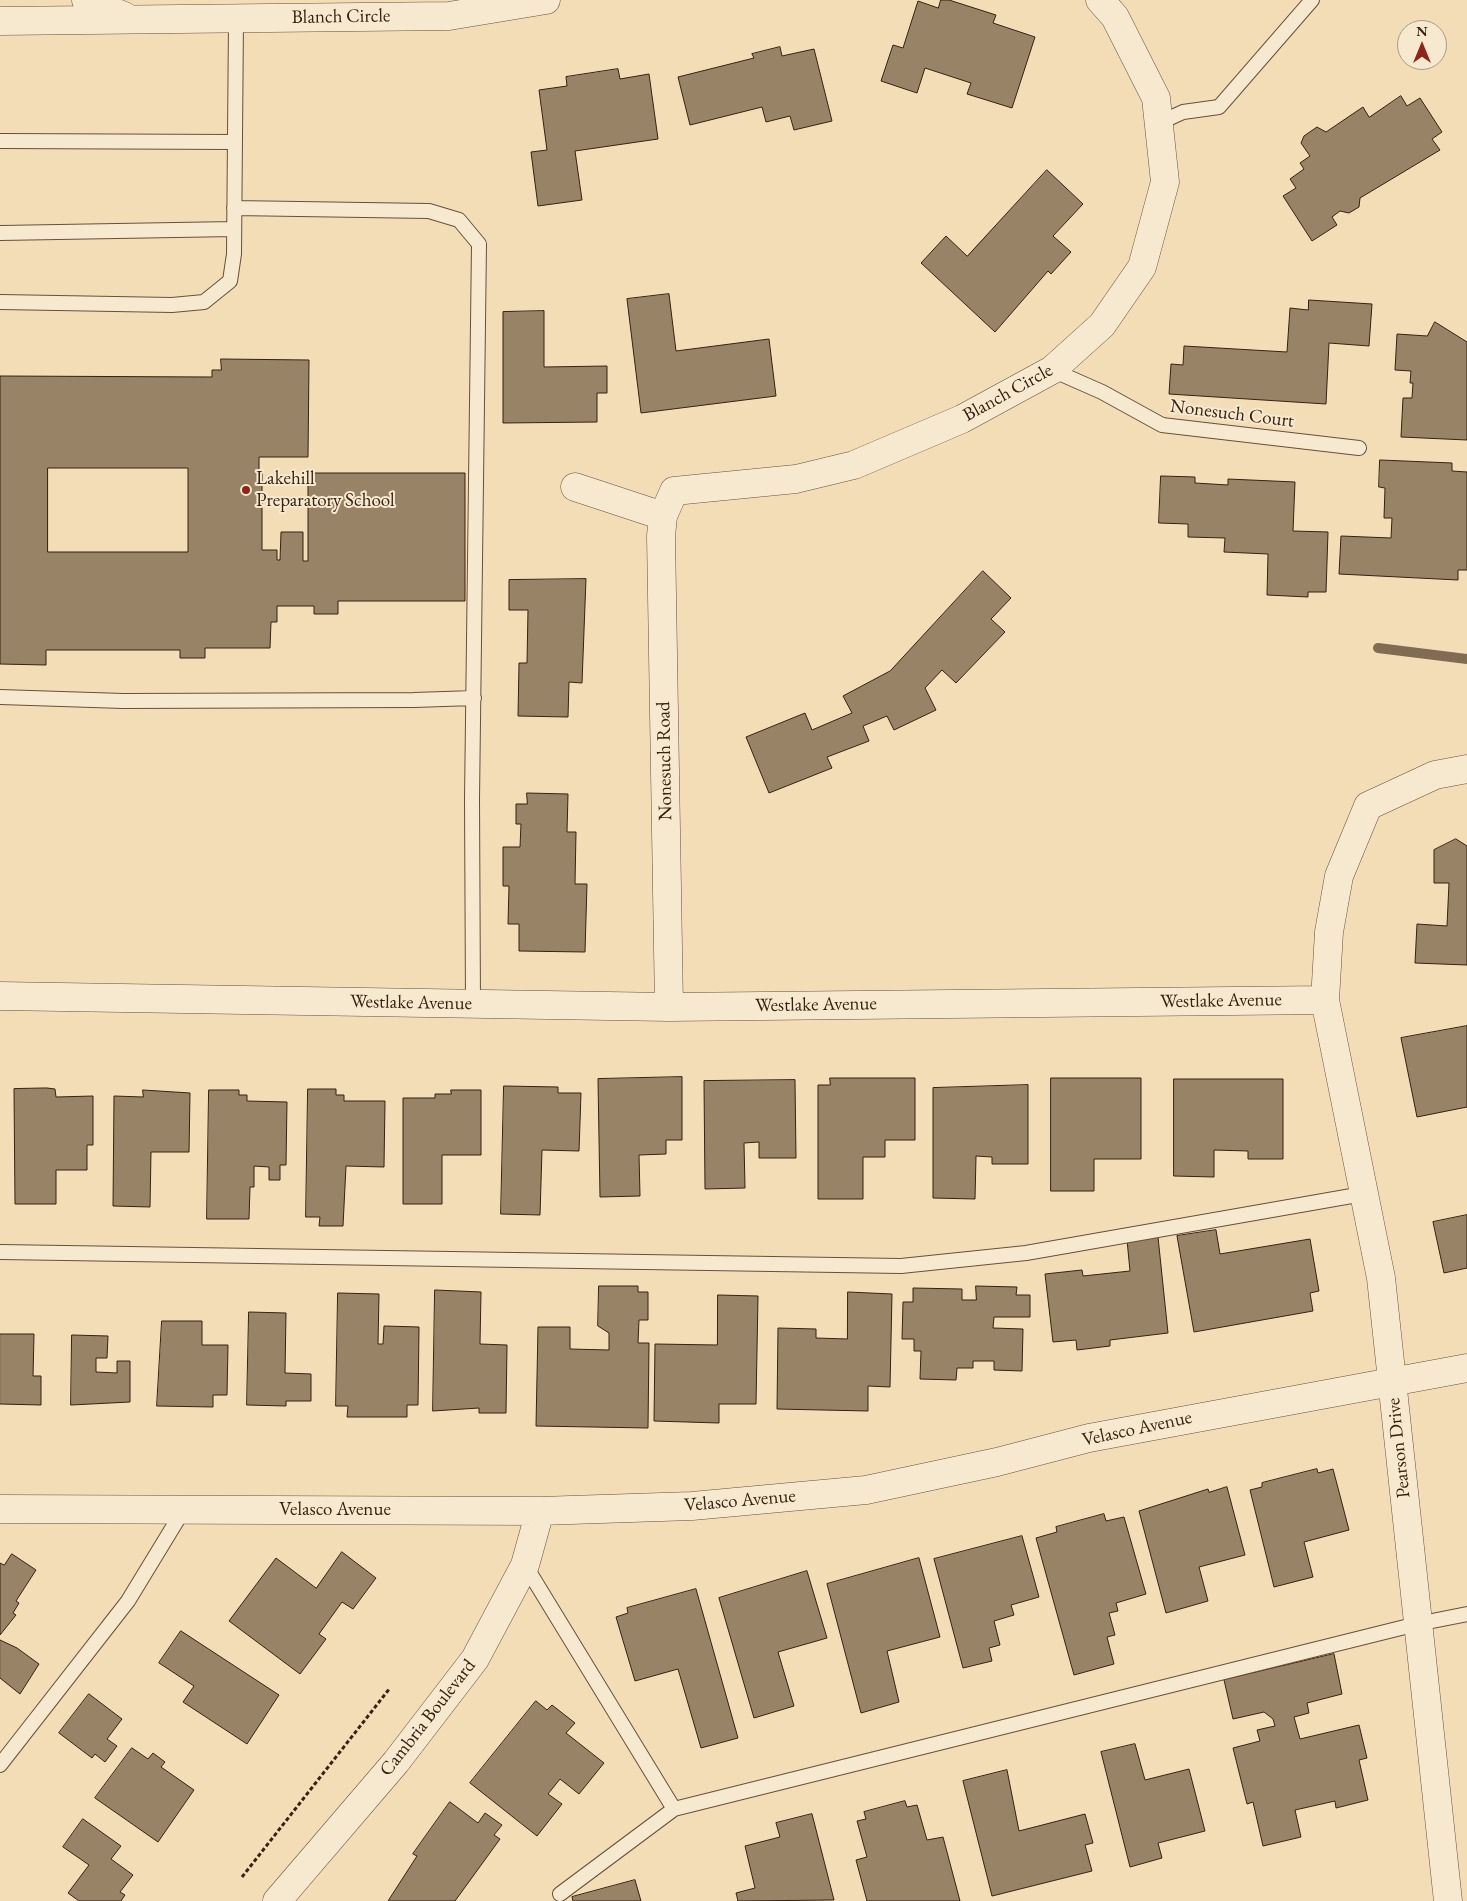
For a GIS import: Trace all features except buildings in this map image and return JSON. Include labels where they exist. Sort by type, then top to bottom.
[{"type":"street","name":"Blanch Circle","points":[[86,0],[135,21]]},
{"type":"street","name":"Blanch Circle","points":[[0,21],[135,21],[449,16],[546,0]]},
{"type":"street","name":"Blanch Circle","points":[[663,516],[674,491],[796,478],[854,465],[962,419],[1052,370],[1102,325],[1142,267],[1165,182],[1156,98],[1115,17],[1100,0]]},
{"type":"street","points":[[575,487],[663,516]]},
{"type":"street","name":"Nonesuch Road","points":[[663,516],[661,536],[669,1007]]},
{"type":"street","points":[[1325,1000],[1330,932],[1339,876],[1368,806],[1435,775],[1467,769]]},
{"type":"street","name":"Westlake Avenue","points":[[0,996],[669,1007],[1325,1000]]},
{"type":"street","name":"Pearson Drive","points":[[1325,1000],[1381,1278],[1417,1624],[1449,1901]]},
{"type":"street","name":"Velasco Avenue","points":[[0,1509],[540,1511],[692,1506],[866,1490],[997,1462],[1089,1438],[1467,1368]]},
{"type":"street","name":"Cambria Boulevard","points":[[277,1901],[396,1762],[475,1660],[525,1566],[540,1511]]},
{"type":"street","points":[[1449,1901],[1467,1898]]},
{"type":"lane","points":[[1159,122],[1183,112],[1219,107],[1312,0]]},
{"type":"lane","points":[[0,302],[172,305],[204,302],[230,281],[234,229],[236,19]]},
{"type":"lane","points":[[0,141],[235,142]]},
{"type":"lane","points":[[234,208],[429,211],[458,220],[479,244],[473,1004]]},
{"type":"lane","points":[[0,232],[234,229]]},
{"type":"lane","name":"Nonesuch Court","points":[[1052,370],[1102,392],[1162,425],[1359,448]]},
{"type":"lane","points":[[0,696],[123,701],[474,698]]},
{"type":"lane","points":[[0,1252],[901,1266],[1026,1253],[1364,1194]]},
{"type":"lane","points":[[0,1765],[128,1601],[184,1510]]},
{"type":"lane","points":[[525,1566],[674,1810]]},
{"type":"lane","points":[[560,1894],[674,1810],[1417,1624],[1467,1614]]},
{"type":"path","points":[[242,1877],[390,1688]]},
{"type":"waterway","points":[[1378,648],[1467,659]]},
{"type":"place","name":"Lakehill Preparatory School","points":[[246,490]]}]
